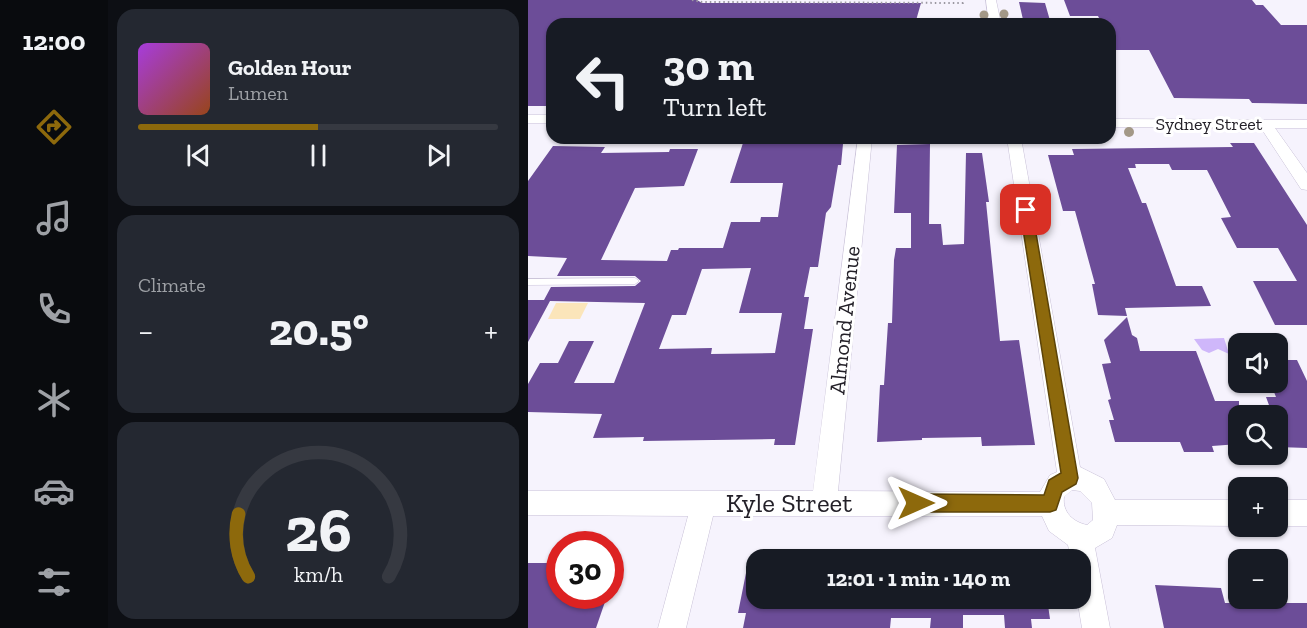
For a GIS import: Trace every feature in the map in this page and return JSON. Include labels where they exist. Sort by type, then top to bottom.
[{"type":"street","points":[[992,0],[994,18]]},
{"type":"street","points":[[528,119],[546,119]]},
{"type":"street","name":"Sydney Street","points":[[1116,123],[1307,124]]},
{"type":"street","points":[[1265,124],[1307,185]]},
{"type":"street","name":"Almond Avenue","points":[[824,503],[864,144]]},
{"type":"street","points":[[1015,144],[1070,478]]},
{"type":"street","points":[[1070,478],[1078,478],[1095,486],[1105,503],[1107,512],[1103,529],[1097,535],[1080,538],[1063,529],[1052,513],[1050,504],[1055,486],[1070,478]]},
{"type":"street","name":"Kyle Street","points":[[528,502],[1050,504]]},
{"type":"street","points":[[672,628],[704,503]]},
{"type":"street","points":[[1107,512],[1228,513]]},
{"type":"street","points":[[1288,513],[1307,513]]},
{"type":"street","points":[[1080,538],[1096,628]]},
{"type":"lane","points":[[528,282],[635,281]]},
{"type":"path","points":[[692,0],[702,2],[963,3],[962,0]]},
{"type":"shaded area","points":[[556,303],[588,303],[580,319],[548,319]]},
{"type":"shaded area","points":[[1224,338],[1228,354],[1218,349],[1209,353],[1202,350],[1194,339]]},
{"type":"building","points":[[528,0],[921,3],[917,18],[546,18],[546,106],[528,106]]},
{"type":"building","points":[[1064,0],[1252,0],[1256,5],[1263,5],[1281,25],[1307,25],[1307,104],[1252,103],[1249,99],[1174,98],[1149,50],[1116,50],[1116,18],[1070,16]]},
{"type":"building","points":[[1019,2],[1045,3],[1049,18],[1023,18]]},
{"type":"building","points":[[1230,143],[1254,143],[1307,225],[1307,325],[1275,325],[1253,281],[1297,281],[1278,248],[1237,248],[1221,218],[1231,217],[1207,170],[1172,170],[1169,164],[1135,164],[1136,168],[1128,168],[1142,203],[1146,203],[1176,286],[1202,286],[1211,306],[1125,308],[1127,316],[1098,315],[1092,284],[1095,284],[1075,211],[1063,211],[1048,155],[1074,155],[1072,149],[1233,147]]},
{"type":"building","points":[[743,144],[843,144],[841,165],[838,165],[831,207],[826,213],[818,267],[810,267],[804,297],[809,297],[804,329],[813,329],[795,445],[774,445],[775,439],[643,441],[644,437],[593,438],[602,414],[528,412],[528,384],[540,363],[558,363],[569,341],[594,341],[574,383],[614,383],[645,303],[550,301],[528,342],[528,300],[544,300],[551,287],[635,286],[641,281],[635,276],[557,276],[567,258],[528,256],[528,181],[553,146],[605,147],[601,153],[669,152],[670,149],[698,149],[684,186],[635,188],[601,260],[667,261],[671,250],[679,248],[723,248],[731,222],[760,222],[761,217],[778,217],[783,183],[730,183]],"holes":[[[751,268],[739,313],[782,313],[775,353],[711,354],[712,348],[659,349],[672,315],[686,315],[702,269]]]},
{"type":"building","points":[[930,144],[929,224],[941,224],[943,245],[964,244],[966,153],[982,153],[989,202],[986,202],[1000,341],[1019,340],[1035,445],[982,446],[981,437],[922,438],[922,440],[877,442],[880,385],[884,385],[888,323],[892,323],[896,248],[911,248],[911,213],[894,213],[897,145]]},
{"type":"building","points":[[1127,317],[1132,335],[1137,338],[1140,351],[1196,351],[1215,401],[1239,401],[1239,405],[1228,405],[1228,445],[1212,446],[1214,452],[1184,452],[1180,442],[1115,442],[1109,420],[1114,420],[1108,400],[1111,399],[1102,364],[1111,363],[1104,340]]},
{"type":"building","points":[[1288,360],[1297,360],[1307,381],[1307,448],[1288,447],[1288,405],[1269,405],[1266,397],[1276,397],[1274,393],[1288,393]]},
{"type":"building","points":[[528,563],[546,563],[546,609],[603,609],[596,628],[528,628]]},
{"type":"building","points":[[746,573],[746,609],[1049,609],[1050,619],[1031,619],[1032,628],[1005,628],[1004,615],[963,615],[963,628],[930,628],[931,618],[891,618],[890,628],[743,628],[746,613],[738,613]]},
{"type":"building","points":[[1155,585],[1221,588],[1225,603],[1228,603],[1228,609],[1288,609],[1288,603],[1307,603],[1307,628],[1164,628]]},
{"type":"route","points":[[916,503],[1050,504],[1055,486],[1062,480],[1070,478],[1026,210]]}]
